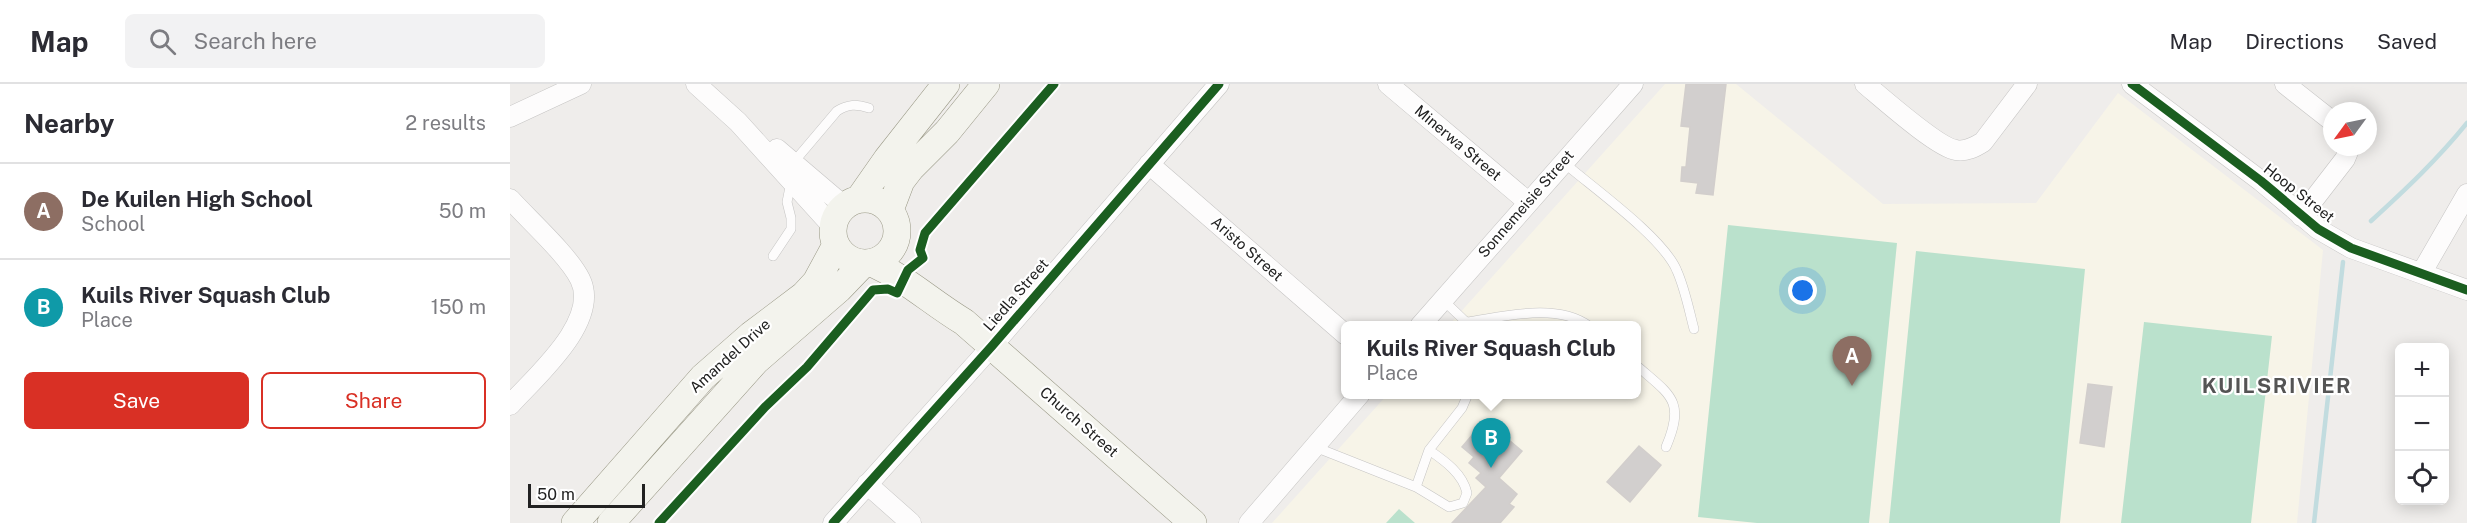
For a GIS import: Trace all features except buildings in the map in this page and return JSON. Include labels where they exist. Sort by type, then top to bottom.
[{"type":"street","points":[[510,117],[581,84]]},
{"type":"street","points":[[696,84],[843,219],[847,258],[867,263],[887,256],[896,242],[898,225],[890,210],[876,201],[843,219]]},
{"type":"street","name":"Amandel Drive","points":[[575,523],[703,377],[759,329],[804,295],[816,282],[843,219],[946,84]]},
{"type":"street","points":[[890,210],[906,174],[947,132],[986,84]]},
{"type":"street","name":"Liedla Street","points":[[833,523],[992,346],[1220,84]]},
{"type":"street","name":"Minerwa Street","points":[[1388,84],[1528,202]]},
{"type":"street","name":"Sonnemeisie Street","points":[[1424,321],[1633,84]]},
{"type":"street","points":[[1864,84],[1944,146],[1961,151],[1983,142],[2027,84]]},
{"type":"street","name":"Hoop Street","points":[[2132,84],[2261,182],[2318,229],[2350,248],[2467,290]]},
{"type":"street","points":[[2285,84],[2323,114]]},
{"type":"street","points":[[2301,216],[2346,156]]},
{"type":"street","name":"Aristo Street","points":[[1149,164],[1341,331]]},
{"type":"street","points":[[2422,272],[2467,194]]},
{"type":"street","points":[[510,199],[573,267],[582,281],[584,295],[583,312],[575,330],[510,405]]},
{"type":"street","name":"Church Street","points":[[896,242],[949,301],[964,322]]},
{"type":"street","name":"Amandel Drive","points":[[611,523],[756,361],[867,263]]},
{"type":"street","name":"Church Street","points":[[867,263],[897,274],[941,308],[964,322],[1194,523]]},
{"type":"street","points":[[1249,523],[1356,399]]},
{"type":"street","points":[[867,484],[911,523]]},
{"type":"lane","points":[[773,256],[791,228],[787,202],[792,171],[837,111],[845,106],[856,104],[869,108]]},
{"type":"lane","points":[[1563,162],[1648,234],[1666,253],[1677,270],[1694,329]]},
{"type":"lane","points":[[1443,300],[1463,321]]},
{"type":"lane","points":[[1481,321],[1517,314],[1558,313],[1583,321]]},
{"type":"lane","points":[[1641,369],[1666,391],[1676,410],[1675,426],[1666,447]]},
{"type":"lane","points":[[1416,487],[1429,450],[1462,408],[1466,399]]},
{"type":"lane","points":[[1315,447],[1416,487],[1449,507],[1463,503],[1466,498],[1466,485],[1443,460],[1429,450]]},
{"type":"shaded area","points":[[1665,84],[1736,84],[1883,204],[2036,203],[2118,93],[2323,250],[2297,523],[1272,523],[1383,399],[1641,399],[1641,321],[1453,321]]},
{"type":"green space","points":[[1728,225],[1897,243],[1869,523],[1757,523],[1698,517]]},
{"type":"green space","points":[[1916,251],[2085,269],[2060,523],[1889,523]]},
{"type":"green space","points":[[2144,322],[2272,336],[2251,523],[2121,523]]},
{"type":"green space","points":[[1399,509],[1415,523],[1386,523]]},
{"type":"waterway","points":[[2371,221],[2421,174],[2467,123]]},
{"type":"waterway","points":[[2314,523],[2343,262]]},
{"type":"cycle path","points":[[659,523],[765,407],[807,367],[873,290],[888,289],[897,293],[908,270],[923,258],[920,250],[925,233],[1054,84]]},
{"type":"cycle path","points":[[833,523],[992,346],[1219,84]]},
{"type":"cycle path","points":[[2132,84],[2261,181],[2318,229],[2351,248],[2467,290]]},
{"type":"place","name":"De Kuilen High School","points":[[1852,386]]},
{"type":"place","name":"Kuils River Squash Club","points":[[1491,468]]},
{"type":"district","name":"KUILSRIVIER","points":[[2277,386]]}]
